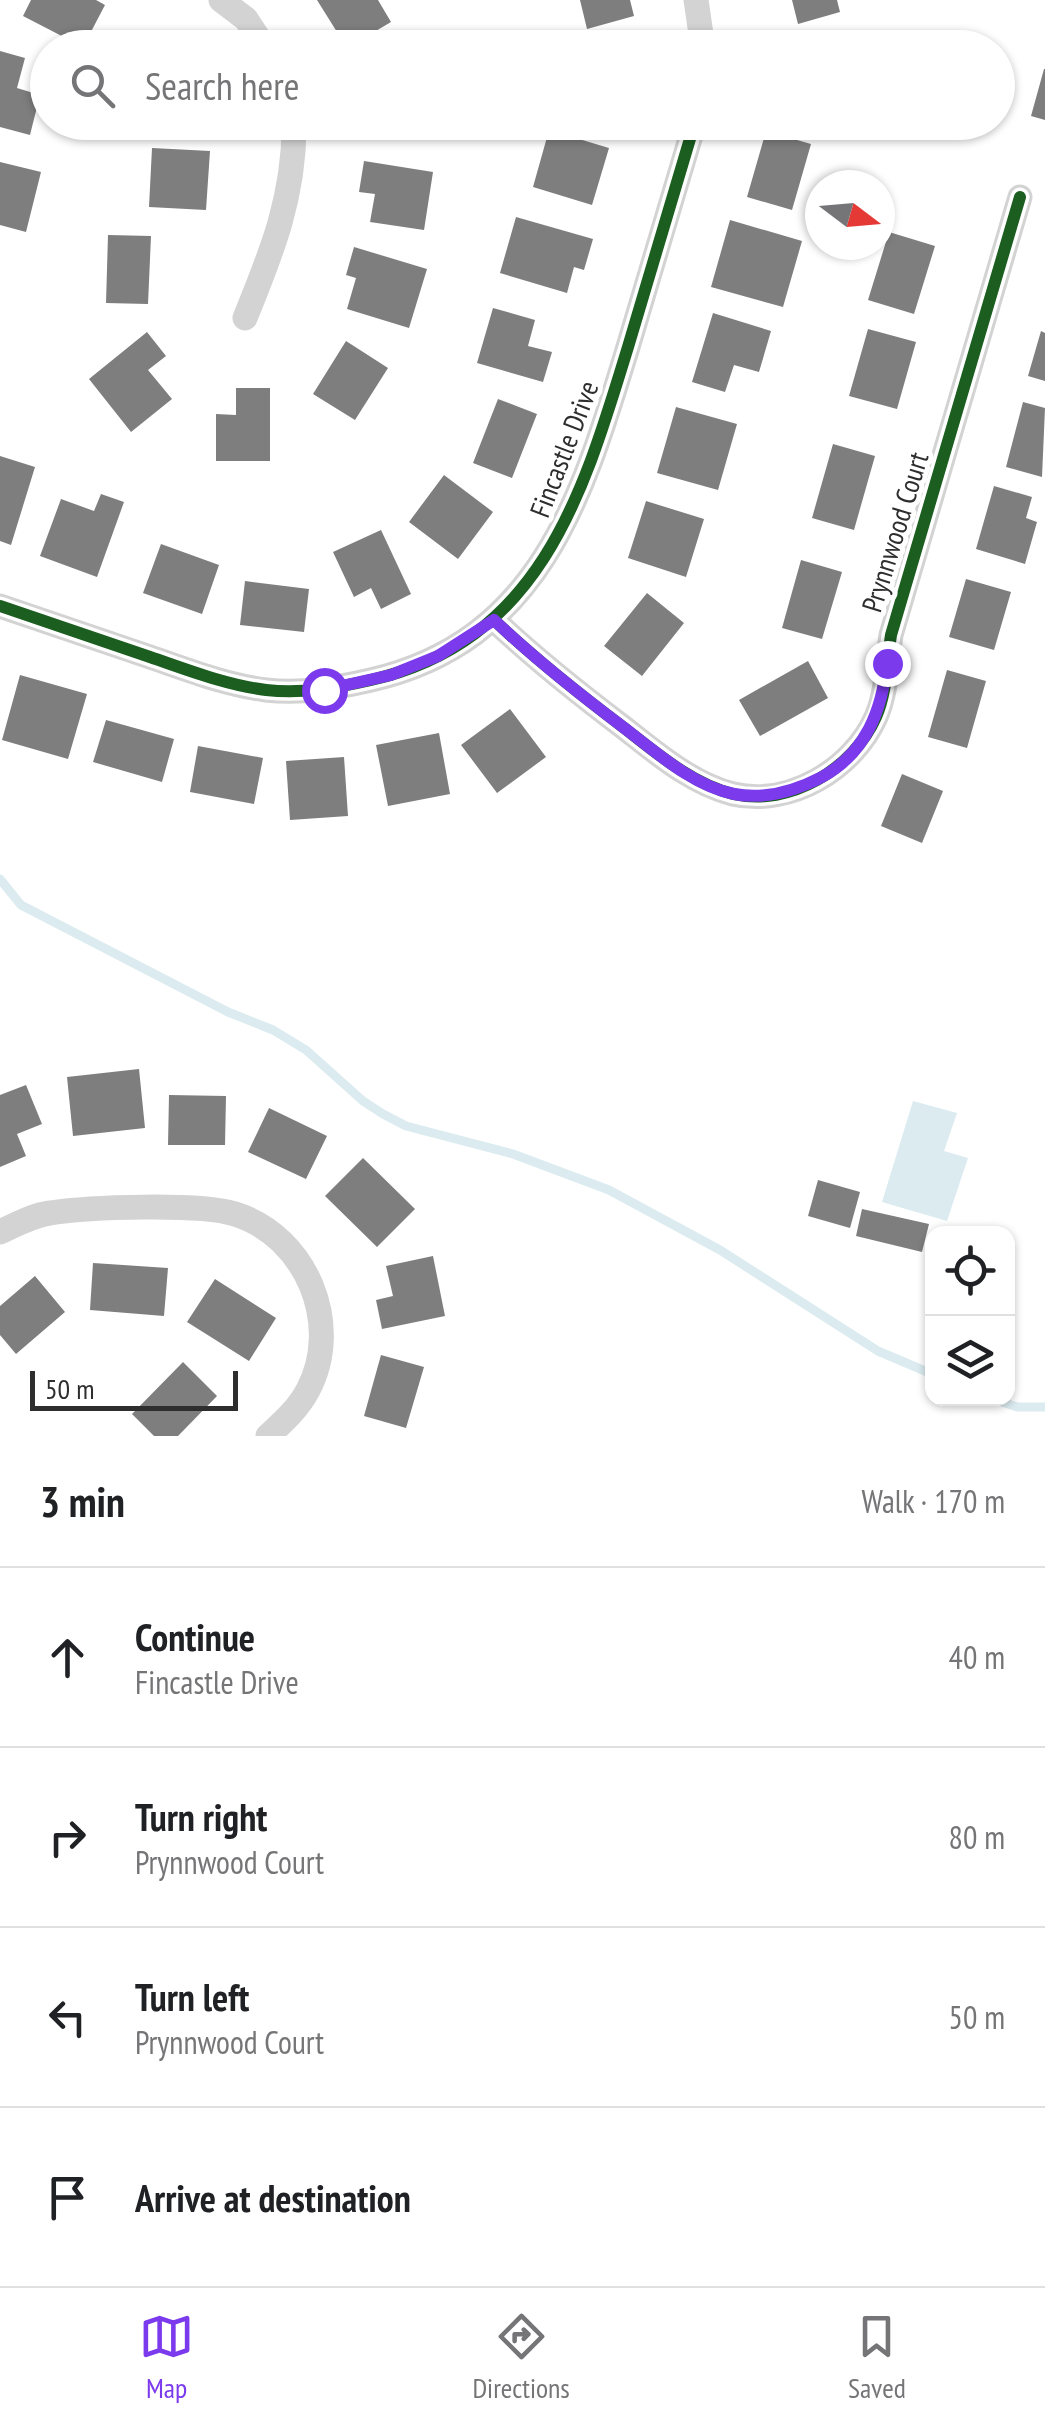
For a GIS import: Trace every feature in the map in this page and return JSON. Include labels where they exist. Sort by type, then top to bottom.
[{"type":"street","points":[[221,0],[253,30]]},
{"type":"street","points":[[696,0],[700,30]]},
{"type":"street","points":[[245,318],[275,244],[295,163],[294,140]]},
{"type":"street","name":"Fincastle Drive","points":[[0,606],[216,680],[268,690],[324,690],[391,675],[438,656],[494,620],[549,553],[595,454],[691,140]]},
{"type":"street","name":"Prynnwood Court","points":[[494,620],[538,662],[665,759],[707,784],[734,794],[768,796],[797,788],[830,772],[861,743],[884,695],[891,635],[1020,197]]},
{"type":"street","points":[[0,1232],[48,1213],[212,1209],[260,1225],[280,1240],[310,1280],[318,1304],[320,1355],[313,1379],[296,1410],[268,1436]]},
{"type":"shaded area","points":[[913,1101],[957,1113],[944,1151],[968,1158],[947,1221],[882,1202]]},
{"type":"building","points":[[31,0],[96,0],[105,5],[92,30],[50,30],[23,16]]},
{"type":"building","points":[[317,0],[378,0],[391,22],[377,30],[336,30]]},
{"type":"building","points":[[580,0],[630,0],[634,16],[587,29]]},
{"type":"building","points":[[792,0],[837,0],[840,12],[798,24]]},
{"type":"building","points":[[0,51],[25,58],[17,88],[30,92],[30,135],[0,127]]},
{"type":"building","points":[[1045,69],[1045,120],[1031,116]]},
{"type":"building","points":[[546,140],[582,140],[609,148],[592,205],[533,187]]},
{"type":"building","points":[[763,140],[811,144],[792,210],[747,197]]},
{"type":"building","points":[[152,148],[210,151],[206,210],[149,207]]},
{"type":"building","points":[[364,161],[433,172],[424,230],[370,222],[375,194],[359,192]]},
{"type":"building","points":[[0,162],[41,172],[26,232],[0,225]]},
{"type":"building","points":[[516,217],[593,239],[584,270],[574,267],[567,293],[500,273]]},
{"type":"building","points":[[730,220],[802,241],[783,307],[711,287]]},
{"type":"building","points":[[895,234],[935,246],[914,314],[868,300],[880,260],[895,260]]},
{"type":"building","points":[[108,235],[151,236],[148,304],[106,303]]},
{"type":"building","points":[[354,247],[427,269],[409,328],[347,309],[356,278],[346,275]]},
{"type":"building","points":[[493,308],[535,320],[528,346],[552,352],[543,382],[477,363]]},
{"type":"building","points":[[713,313],[771,331],[759,372],[734,365],[725,392],[692,382]]},
{"type":"building","points":[[868,329],[916,342],[897,409],[849,396]]},
{"type":"building","points":[[1041,331],[1045,333],[1045,381],[1028,376]]},
{"type":"building","points":[[147,332],[166,356],[148,370],[172,399],[131,432],[89,379]]},
{"type":"building","points":[[346,341],[388,368],[355,420],[313,394]]},
{"type":"building","points":[[236,388],[270,388],[270,461],[216,461],[216,414],[236,415]]},
{"type":"building","points":[[498,399],[537,414],[512,478],[473,463]]},
{"type":"building","points":[[1023,402],[1045,408],[1042,477],[1006,467]]},
{"type":"building","points":[[676,407],[737,424],[718,490],[657,473]]},
{"type":"building","points":[[833,444],[875,456],[854,530],[812,518]]},
{"type":"building","points":[[0,456],[35,467],[11,545],[0,541]]},
{"type":"building","points":[[444,475],[493,512],[458,559],[409,522]]},
{"type":"building","points":[[994,486],[1032,497],[1026,518],[1037,522],[1025,564],[976,549]]},
{"type":"building","points":[[101,494],[124,502],[97,577],[40,556],[61,499],[94,511]]},
{"type":"building","points":[[646,501],[704,519],[686,577],[628,558]]},
{"type":"building","points":[[381,530],[411,594],[381,609],[371,588],[354,597],[333,552]]},
{"type":"building","points":[[161,544],[219,565],[202,614],[143,593]]},
{"type":"building","points":[[801,560],[842,572],[822,639],[782,628]]},
{"type":"building","points":[[966,579],[1011,592],[994,650],[949,637]]},
{"type":"building","points":[[245,581],[309,589],[304,632],[240,625]]},
{"type":"building","points":[[647,593],[684,623],[642,676],[604,646]]},
{"type":"building","points":[[808,661],[828,698],[760,736],[739,700]]},
{"type":"building","points":[[947,670],[986,681],[967,748],[928,737]]},
{"type":"building","points":[[20,675],[87,694],[68,759],[2,740]]},
{"type":"building","points":[[510,709],[546,757],[497,793],[461,745]]},
{"type":"building","points":[[106,720],[174,739],[162,782],[93,762]]},
{"type":"building","points":[[439,733],[450,794],[388,806],[376,745]]},
{"type":"building","points":[[198,746],[263,758],[254,804],[190,792]]},
{"type":"building","points":[[344,757],[348,816],[290,820],[286,761]]},
{"type":"building","points":[[902,774],[943,791],[922,843],[881,826]]},
{"type":"building","points":[[139,1069],[145,1128],[73,1136],[67,1077]]},
{"type":"building","points":[[26,1085],[42,1124],[17,1134],[26,1156],[0,1167],[0,1095]]},
{"type":"building","points":[[169,1095],[226,1096],[225,1145],[168,1145]]},
{"type":"building","points":[[269,1108],[327,1136],[306,1179],[248,1152]]},
{"type":"building","points":[[363,1158],[415,1209],[377,1247],[325,1196]]},
{"type":"building","points":[[818,1180],[860,1192],[850,1228],[808,1216]]},
{"type":"building","points":[[862,1209],[929,1224],[925,1226],[922,1252],[856,1236]]},
{"type":"building","points":[[433,1256],[445,1316],[382,1329],[376,1300],[393,1296],[386,1266]]},
{"type":"building","points":[[93,1263],[168,1268],[164,1316],[90,1310]]},
{"type":"building","points":[[35,1276],[65,1312],[16,1354],[0,1335],[0,1306]]},
{"type":"building","points":[[215,1279],[276,1318],[249,1361],[187,1322]]},
{"type":"building","points":[[381,1355],[424,1367],[406,1428],[364,1416]]},
{"type":"building","points":[[183,1362],[217,1396],[178,1436],[154,1436],[132,1414]]},
{"type":"waterway","points":[[0,879],[21,905],[306,1050],[383,1114],[406,1126],[513,1154],[609,1190],[720,1250],[878,1351],[925,1371]]},
{"type":"waterway","points":[[1014,1406],[1045,1407]]},
{"type":"cycle path","points":[[0,606],[207,676],[279,691],[319,690],[371,680],[429,661],[477,632],[515,596],[546,554],[572,507],[611,402],[690,140]]},
{"type":"cycle path","points":[[494,620],[661,757],[718,789],[755,797],[776,795],[797,789],[836,768],[866,736],[880,707],[891,635],[1020,197]]},
{"type":"route","points":[[324,690],[391,675],[438,656],[494,620],[538,662],[665,759],[707,784],[734,794],[768,796],[806,785],[830,772],[861,743],[884,695],[887,663]]}]
